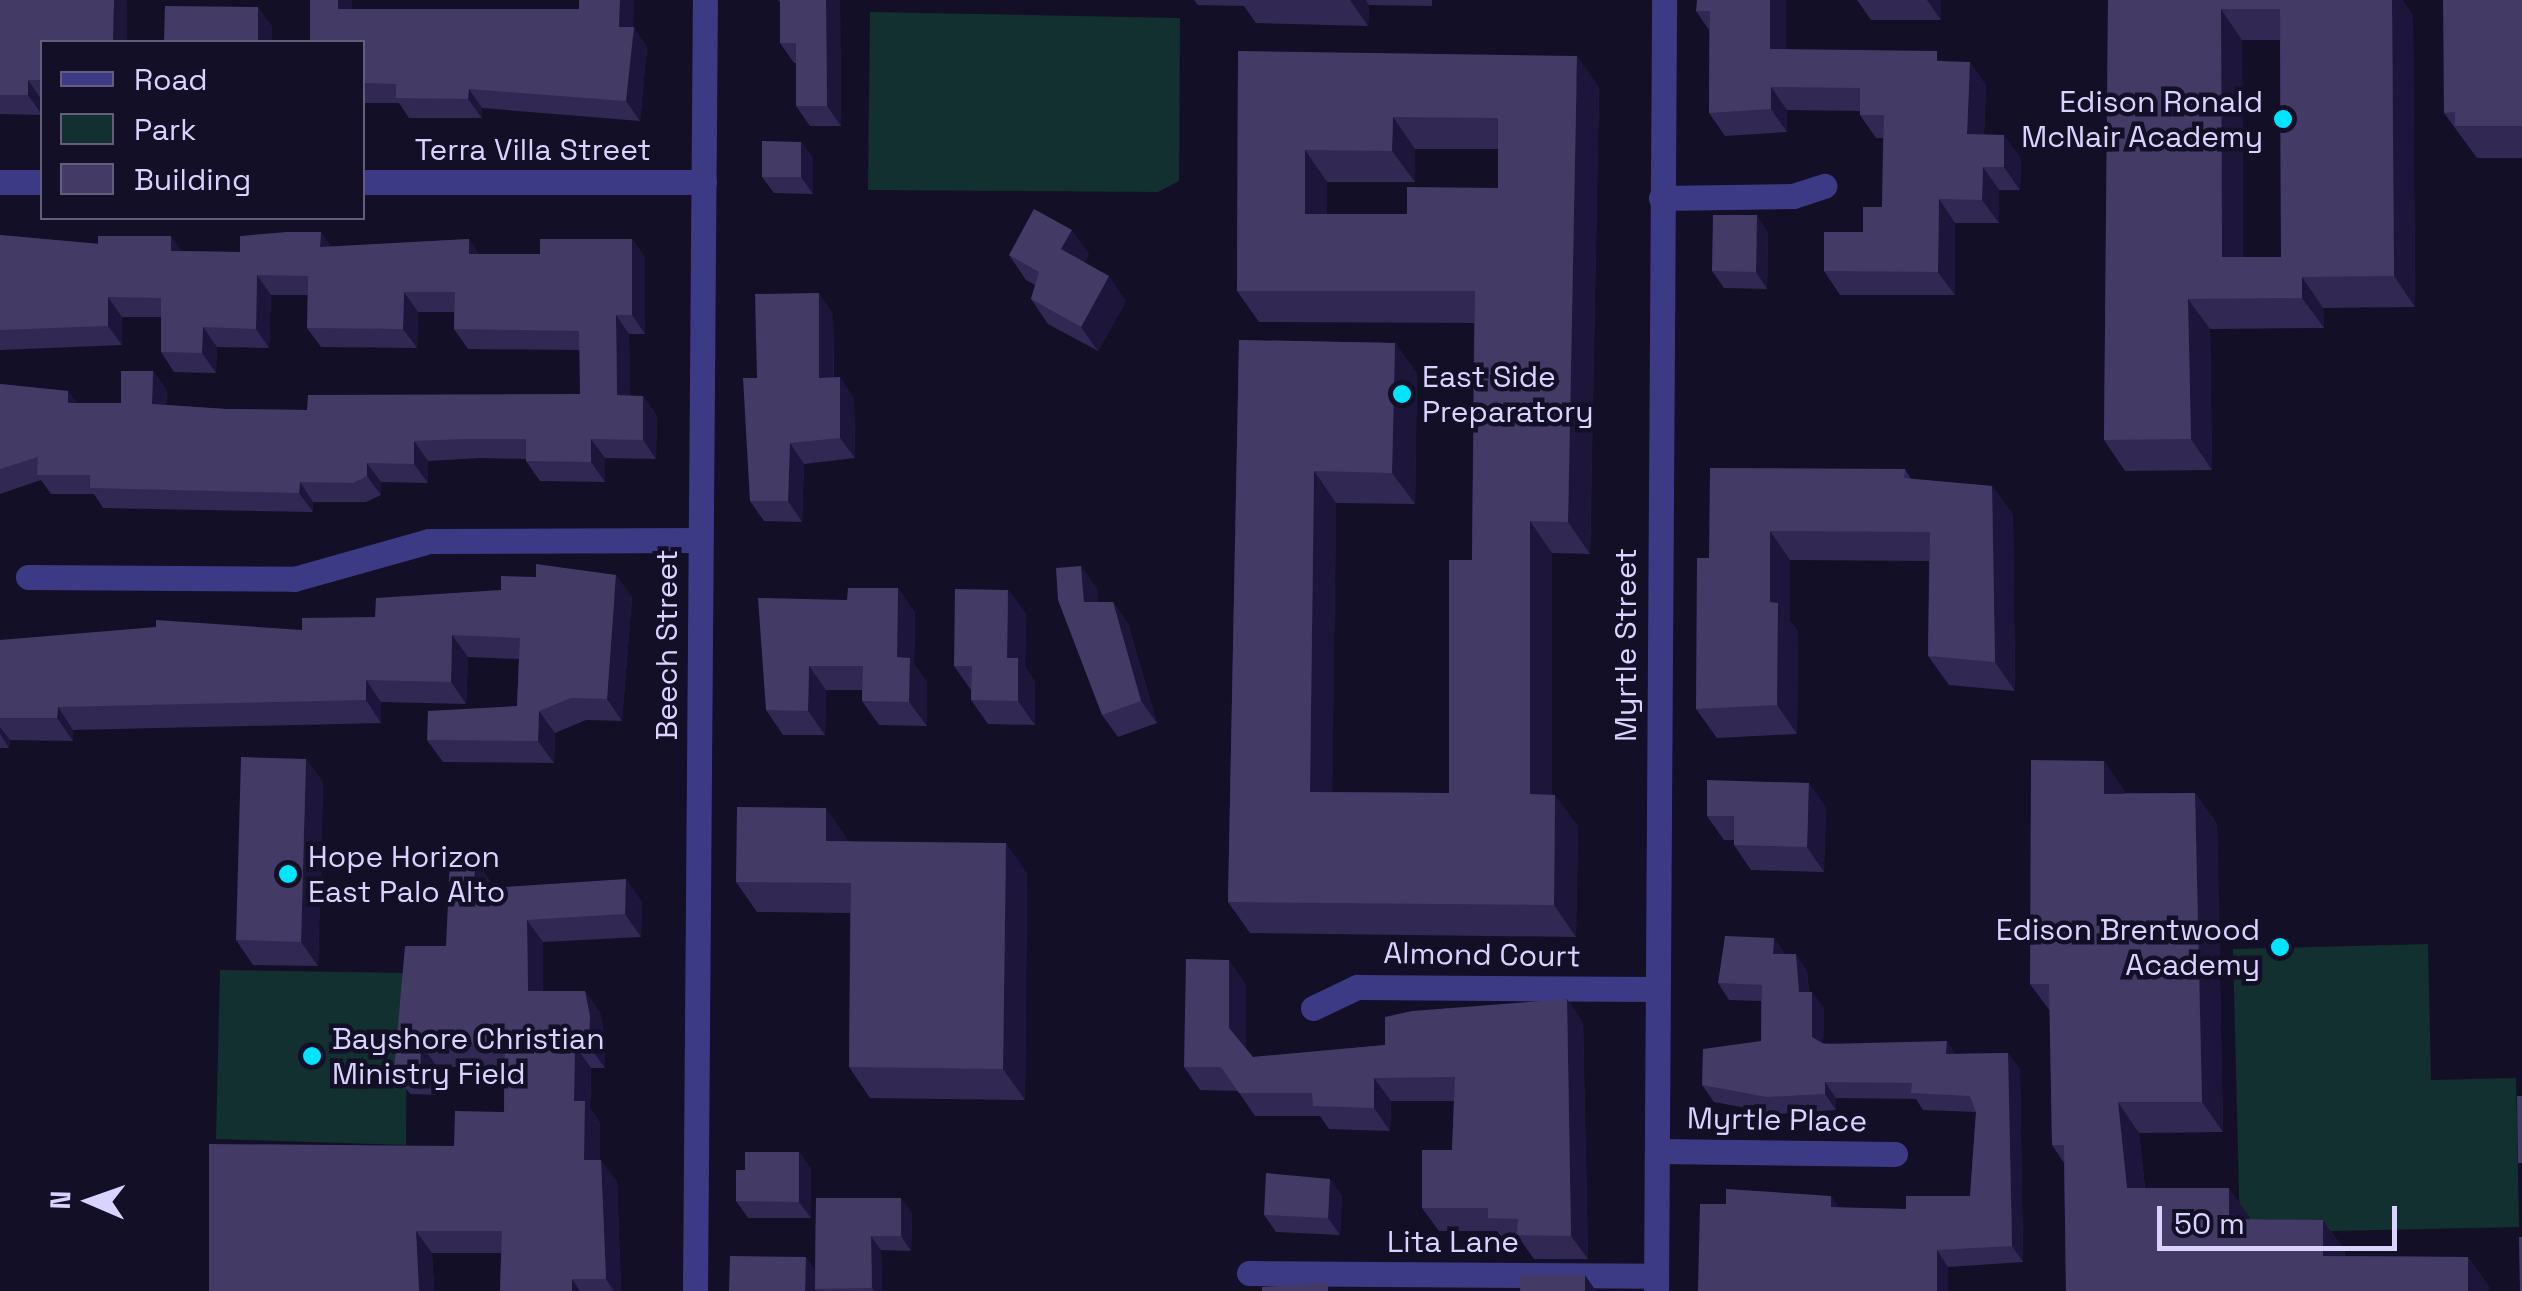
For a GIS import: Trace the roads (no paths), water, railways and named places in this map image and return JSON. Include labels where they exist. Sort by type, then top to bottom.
[{"type":"street","name":"Beech Street","points":[[694,1291],[705,0]]},
{"type":"street","name":"Myrtle Street","points":[[1656,1284],[1664,0]]},
{"type":"street","points":[[0,182],[40,182]]},
{"type":"street","name":"Terra Villa Street","points":[[365,182],[704,182]]},
{"type":"street","points":[[1661,198],[1794,196],[1824,186]]},
{"type":"street","points":[[28,577],[294,580],[430,541],[700,540]]},
{"type":"street","name":"Almond Court","points":[[1313,1008],[1357,986],[1655,990]]},
{"type":"street","name":"Myrtle Place","points":[[1657,1151],[1896,1154]]},
{"type":"street","name":"Lita Lane","points":[[1249,1273],[1656,1284]]},
{"type":"place","name":"Edison Ronald McNair Academy","points":[[2283,119]]},
{"type":"place","name":"East Side Preparatory","points":[[1402,394]]},
{"type":"place","name":"Hope Horizon East Palo Alto","points":[[288,874]]},
{"type":"place","name":"Edison Brentwood Academy","points":[[2280,947]]},
{"type":"place","name":"Bayshore Christian Ministry Field","points":[[312,1056]]}]
